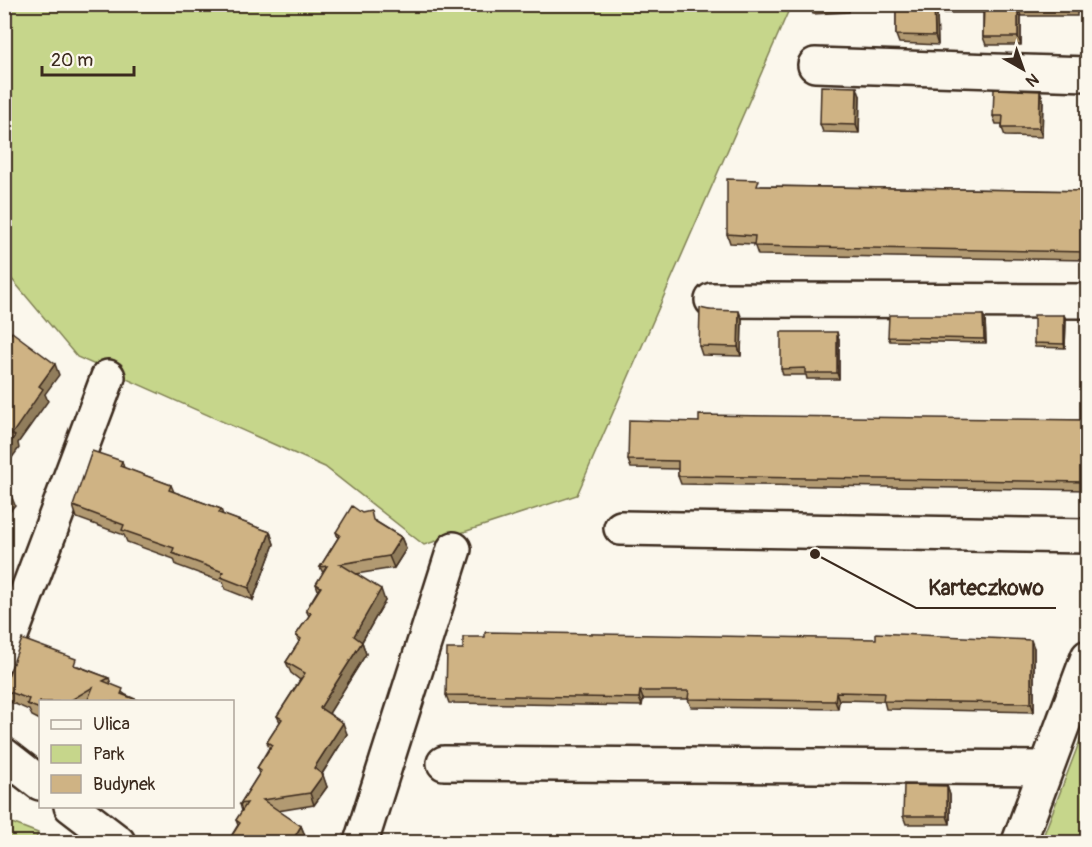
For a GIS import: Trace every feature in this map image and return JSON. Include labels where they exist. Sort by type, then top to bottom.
[{"type":"street","points":[[815,65],[1088,74]]},
{"type":"street","points":[[712,300],[1088,301]]},
{"type":"street","points":[[4,654],[108,377]]},
{"type":"street","points":[[621,528],[1088,536]]},
{"type":"street","points":[[361,843],[454,549]]},
{"type":"street","points":[[1018,843],[1088,657]]},
{"type":"street","points":[[4,755],[39,782]]},
{"type":"street","points":[[444,763],[1046,768]]},
{"type":"street","points":[[72,808],[118,843]]},
{"type":"green space","points":[[4,5],[791,5],[577,495],[424,545],[325,467],[77,357],[5,271]]},
{"type":"green space","points":[[1087,722],[1087,842],[1041,842]]},
{"type":"green space","points":[[4,820],[38,833],[35,842],[5,842]]},
{"type":"building","points":[[896,4],[934,4],[935,36],[896,35]]},
{"type":"building","points":[[971,4],[1074,4],[1074,7],[1018,8],[1018,37],[983,37],[984,5]]},
{"type":"building","points":[[821,86],[857,87],[856,125],[820,124]]},
{"type":"building","points":[[994,89],[1040,91],[1039,128],[1002,128],[1003,116],[993,116]]},
{"type":"building","points":[[727,179],[759,180],[757,186],[1088,191],[1088,252],[754,246],[755,236],[727,234]]},
{"type":"building","points":[[700,308],[739,311],[738,347],[699,346]]},
{"type":"building","points":[[889,315],[983,315],[984,339],[888,337]]},
{"type":"building","points":[[1034,315],[1064,315],[1064,344],[1034,343]]},
{"type":"building","points":[[12,332],[55,364],[39,386],[43,389],[12,434],[15,436],[4,450],[4,342]]},
{"type":"building","points":[[781,332],[837,332],[837,373],[805,373],[805,368],[781,369]]},
{"type":"building","points":[[699,415],[1088,420],[1088,470],[1086,470],[1086,482],[678,476],[678,461],[628,460],[629,420],[699,422]]},
{"type":"building","points":[[92,451],[122,461],[120,466],[171,485],[169,490],[221,509],[219,513],[270,532],[249,588],[221,577],[223,572],[172,553],[174,548],[122,530],[124,525],[73,506]]},
{"type":"building","points":[[4,488],[10,493],[4,500]]},
{"type":"building","points":[[352,506],[362,513],[371,511],[373,520],[401,537],[389,556],[340,564],[381,589],[354,636],[362,642],[320,708],[343,723],[314,768],[323,775],[310,793],[263,800],[301,826],[291,843],[227,843],[240,823],[236,820],[247,803],[240,804],[261,771],[257,768],[272,745],[267,742],[282,719],[277,716],[305,673],[286,662],[301,639],[296,635],[311,613],[306,610],[321,587],[316,584],[327,566],[320,567],[340,535],[336,532]]},
{"type":"building","points":[[485,632],[876,639],[876,633],[1031,640],[1031,703],[883,701],[884,693],[836,692],[835,701],[688,699],[689,691],[640,691],[639,698],[446,695],[447,649],[463,649],[463,637],[485,637]]},
{"type":"building","points":[[22,639],[76,659],[74,665],[109,678],[103,681],[123,689],[121,694],[137,700],[88,700],[93,687],[71,700],[39,700],[39,709],[27,704],[29,699],[4,690]]},
{"type":"building","points":[[904,785],[947,786],[947,816],[903,816]]},
{"type":"place","name":"Karteczkowo","points":[[815,554]]}]
